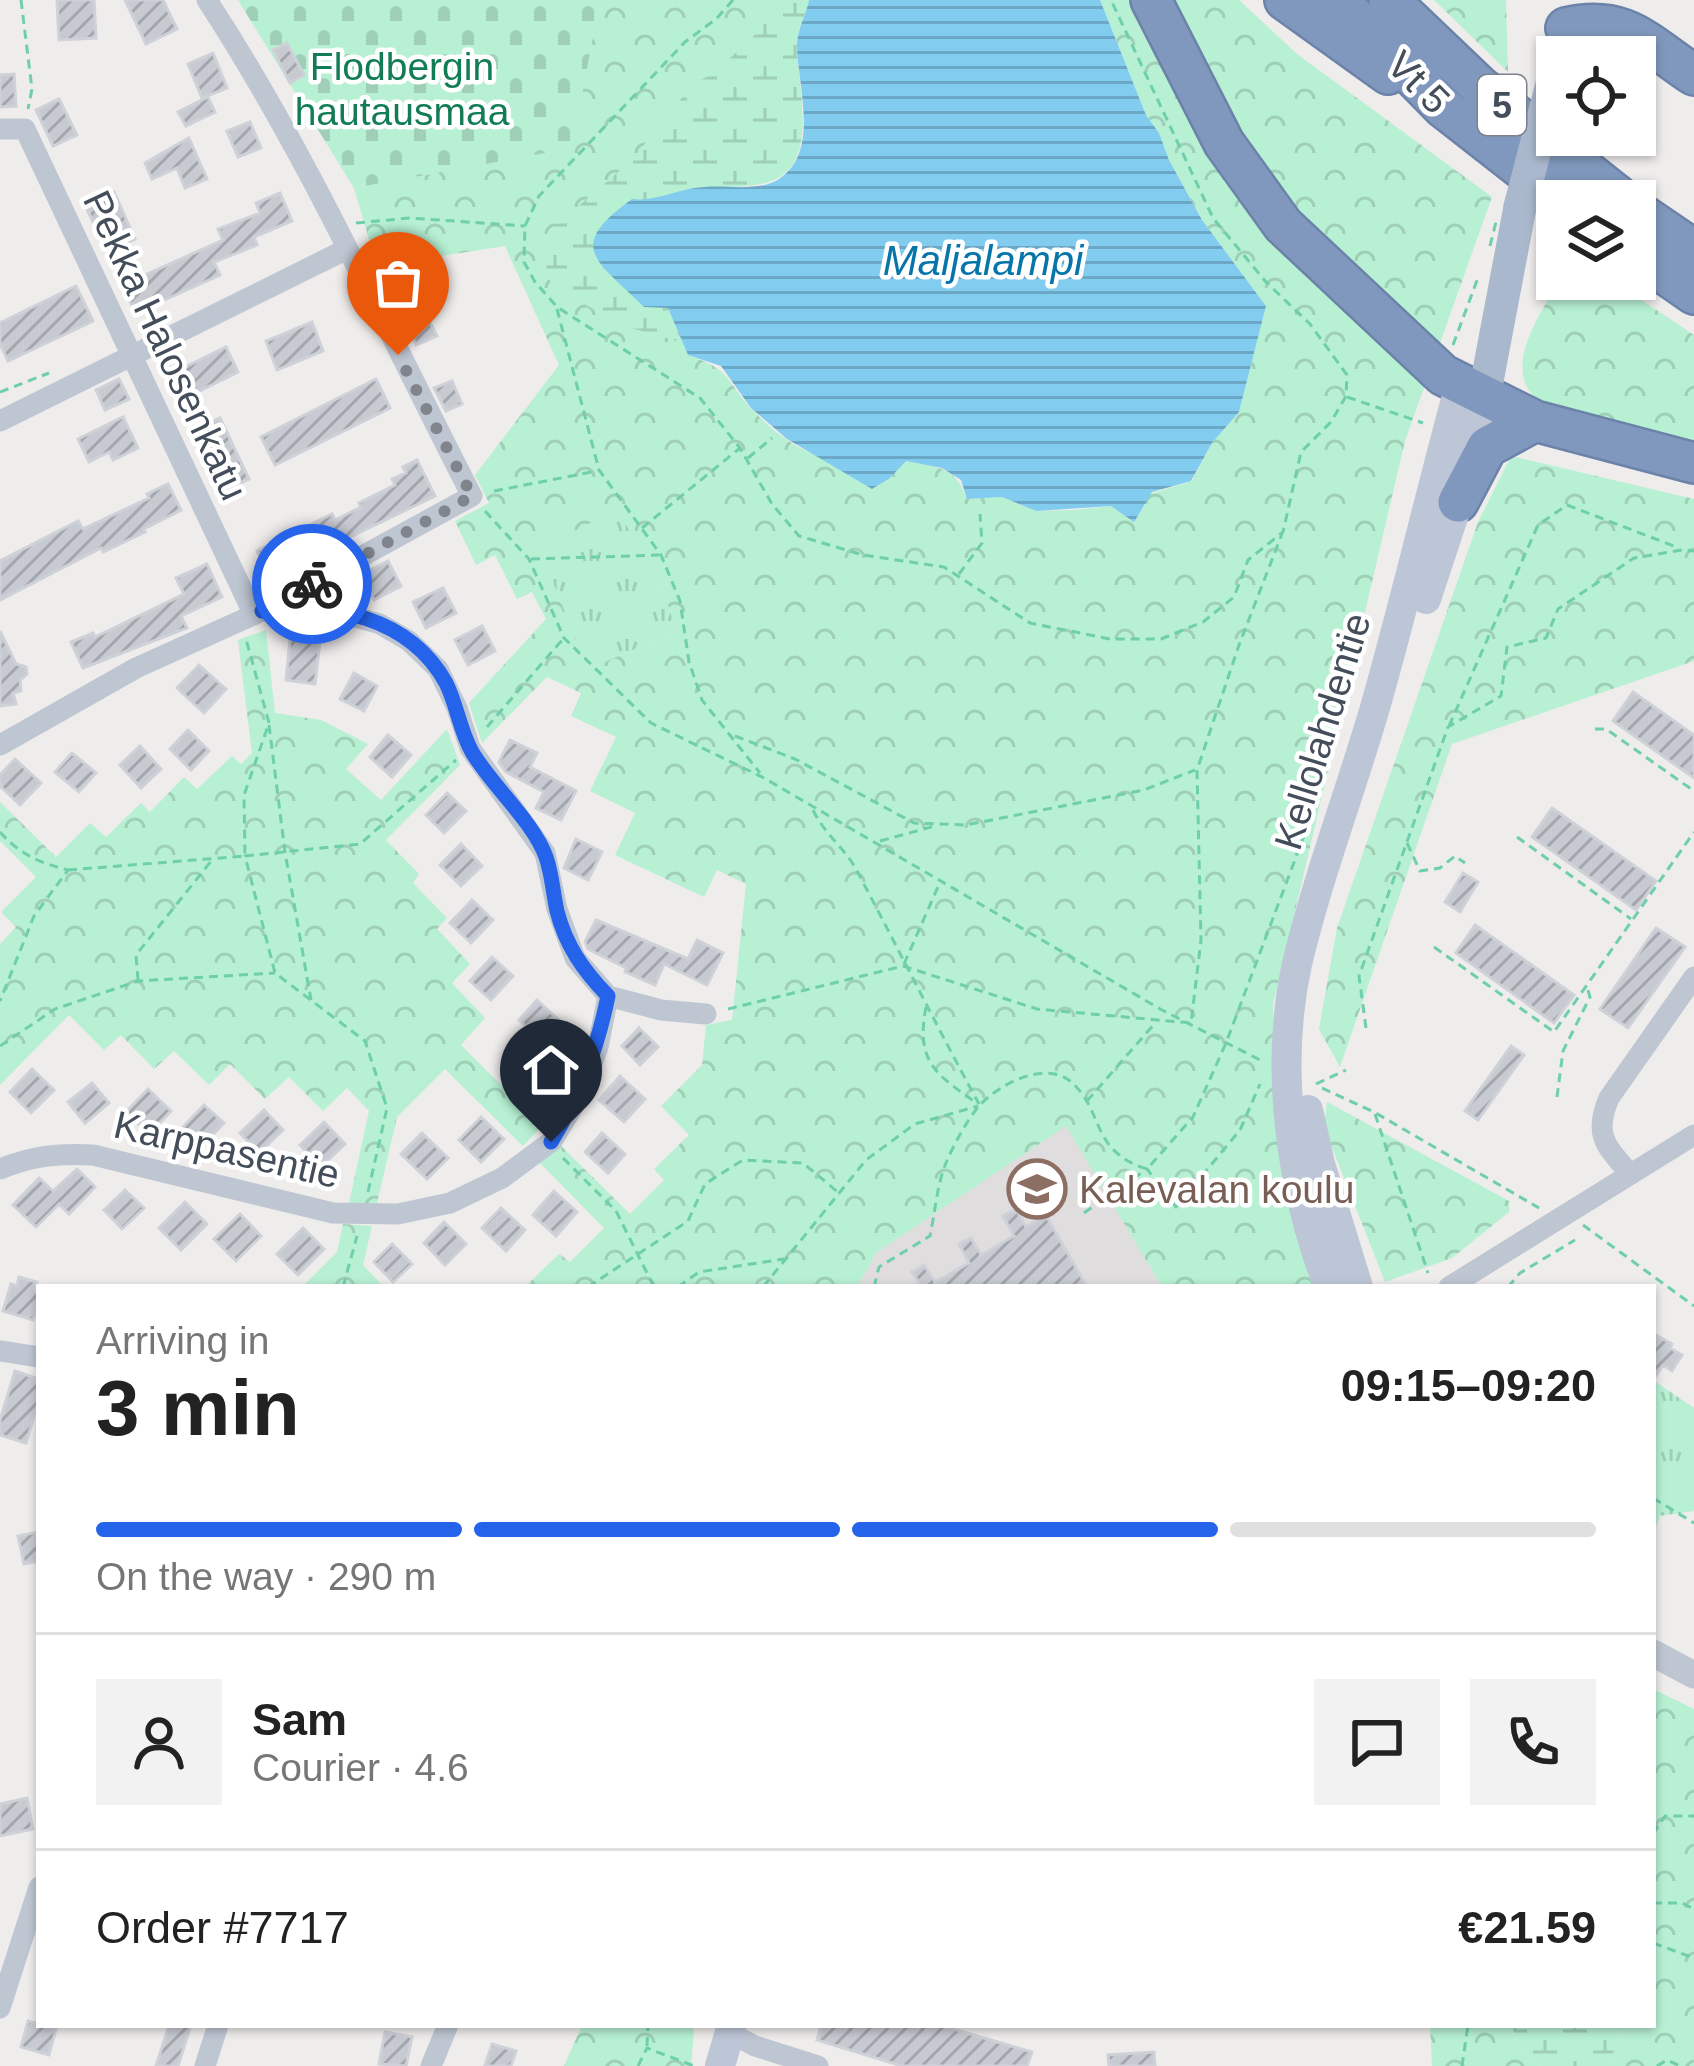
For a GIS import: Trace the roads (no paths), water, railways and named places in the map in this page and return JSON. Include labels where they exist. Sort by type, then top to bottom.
[{"type":"highway","points":[[1151,0],[1224,143],[1283,225],[1462,386],[1535,421],[1694,463]]},
{"type":"highway","points":[[1285,0],[1352,52],[1444,108]]},
{"type":"highway","name":"Vt 5","points":[[1338,0],[1444,108],[1536,180]]},
{"type":"highway","name":"Vt 5","points":[[1389,0],[1478,86],[1597,180]]},
{"type":"highway","points":[[1626,0],[1638,15],[1694,58]]},
{"type":"highway","points":[[1568,36],[1594,21],[1618,24],[1636,36]]},
{"type":"highway","points":[[1656,49],[1694,74]]},
{"type":"highway","points":[[1656,224],[1694,250]]},
{"type":"highway","points":[[1656,268],[1694,294]]},
{"type":"highway","points":[[1457,502],[1487,446],[1535,421]]},
{"type":"main road","name":"Kellolahdentie","points":[[1325,1282],[1289,1118],[1288,1045],[1296,969],[1536,144]]},
{"type":"main road","name":"Kellolahdentie","points":[[1357,1284],[1308,1114],[1305,1024],[1319,946],[1457,502],[1462,386]]},
{"type":"main road","points":[[720,2066],[731,2029]]},
{"type":"street","points":[[0,745],[136,668],[252,615],[472,496],[347,249],[242,54],[207,0]]},
{"type":"street","name":"Pekka Halosenkatu","points":[[0,129],[25,129],[252,615]]},
{"type":"street","points":[[0,421],[347,249]]},
{"type":"street","points":[[252,615],[301,606],[346,612],[409,641],[438,669],[470,748],[545,853],[574,958],[608,996],[662,1010],[706,1014]]},
{"type":"street","points":[[1630,1174],[1603,1140],[1600,1117],[1694,976]]},
{"type":"street","name":"Karppasentie","points":[[0,1169],[49,1153],[93,1155],[333,1213],[398,1214],[450,1202],[502,1178],[551,1142],[580,1095],[598,1046],[608,996]]},
{"type":"street","points":[[1454,1284],[1694,1135]]},
{"type":"street","points":[[0,1351],[36,1357]]},
{"type":"street","points":[[1656,1655],[1694,1675]]},
{"type":"street","points":[[0,2008],[36,1896]]},
{"type":"street","points":[[205,2066],[217,2028]]},
{"type":"street","points":[[431,2066],[447,2028]]},
{"type":"street","points":[[731,2029],[755,2046],[818,2066]]},
{"type":"water","name":"Maljalampi","points":[[809,0],[1100,0],[1169,160],[1202,220],[1266,306],[1239,412],[1212,443],[1191,481],[1152,492],[1134,522],[1111,506],[1036,511],[1002,497],[967,499],[961,480],[942,468],[906,461],[872,489],[787,439],[751,408],[721,366],[688,355],[668,308],[644,307],[595,254],[599,230],[632,199],[695,188],[762,185],[779,179],[792,167],[803,135],[797,45]]},
{"type":"place","name":"Kalevalan koulu","points":[[1037,1189]]},
{"type":"park label","name":"Flodbergin hautausmaa","points":[[402,88]]}]
